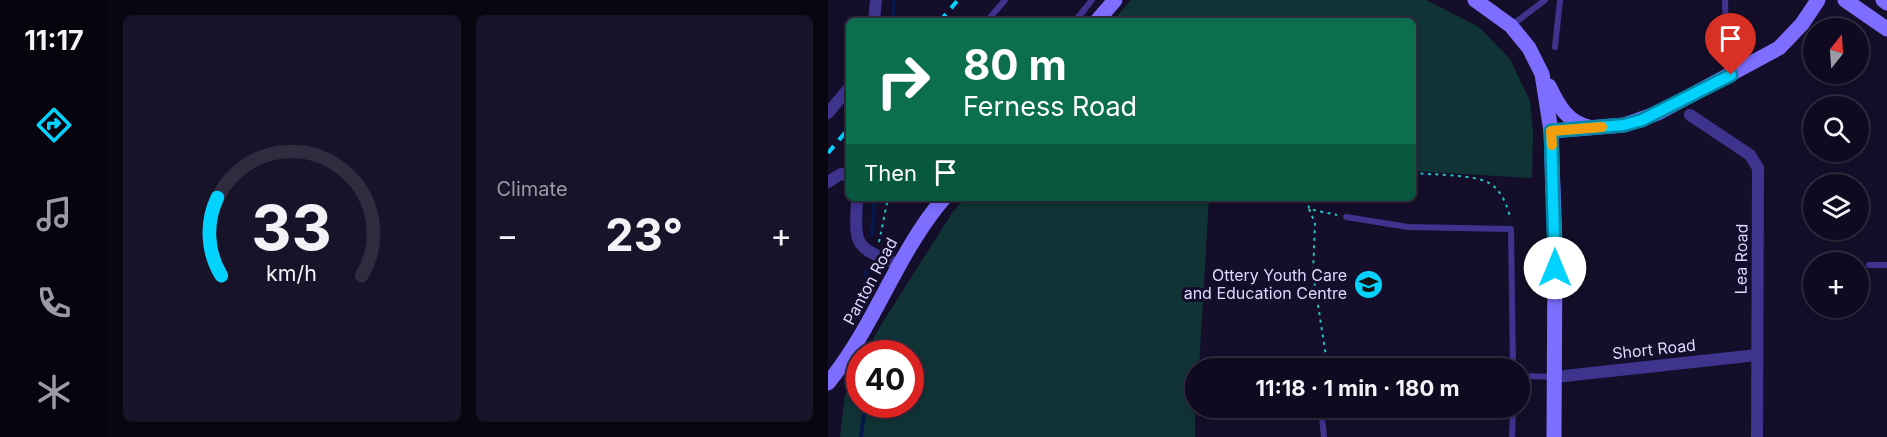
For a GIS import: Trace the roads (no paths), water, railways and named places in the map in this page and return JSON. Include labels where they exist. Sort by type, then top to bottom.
[{"type":"street","points":[[874,18],[876,0]]},
{"type":"street","points":[[1099,18],[1114,0]]},
{"type":"street","points":[[1475,0],[1511,26],[1529,48],[1563,111],[1580,124],[1595,128]]},
{"type":"street","points":[[1551,131],[1624,125],[1642,120],[1768,55],[1789,40],[1818,0]]},
{"type":"street","points":[[1845,0],[1887,30]]},
{"type":"street","points":[[1883,0],[1887,3]]},
{"type":"street","points":[[1542,74],[1551,131],[1555,246],[1554,437]]},
{"type":"street","points":[[828,113],[846,92]]},
{"type":"street","name":"Lea Road","points":[[1690,115],[1750,155],[1758,168],[1757,437]]},
{"type":"street","points":[[828,182],[845,174]]},
{"type":"street","points":[[857,201],[855,232],[859,242],[868,252],[899,265]]},
{"type":"street","name":"Panton Road","points":[[828,383],[862,334],[922,224],[941,201]]},
{"type":"street","name":"Short Road","points":[[1555,377],[1756,355]]},
{"type":"lane","points":[[990,18],[1005,0]]},
{"type":"lane","points":[[1077,18],[1092,0]]},
{"type":"lane","points":[[1511,26],[1545,0]]},
{"type":"lane","points":[[1556,47],[1560,0]]},
{"type":"lane","points":[[1725,0],[1726,36],[1731,75]]},
{"type":"lane","points":[[1346,216],[1408,227],[1511,229],[1513,358]]},
{"type":"lane","points":[[1869,265],[1887,265]]},
{"type":"lane","points":[[1530,376],[1555,377]]},
{"type":"lane","points":[[1322,418],[1324,437]]},
{"type":"lane","points":[[1512,437],[1513,418]]},
{"type":"waterway","points":[[893,18],[894,0]]},
{"type":"waterway","points":[[872,235],[875,201]]},
{"type":"waterway","points":[[866,272],[867,300]]},
{"type":"waterway","points":[[861,437],[863,418]]},
{"type":"railway","points":[[943,18],[958,0]]},
{"type":"railway","points":[[828,153],[846,132]]},
{"type":"place","name":"Ottery Youth Care and Education Centre","points":[[1368,284]]}]
